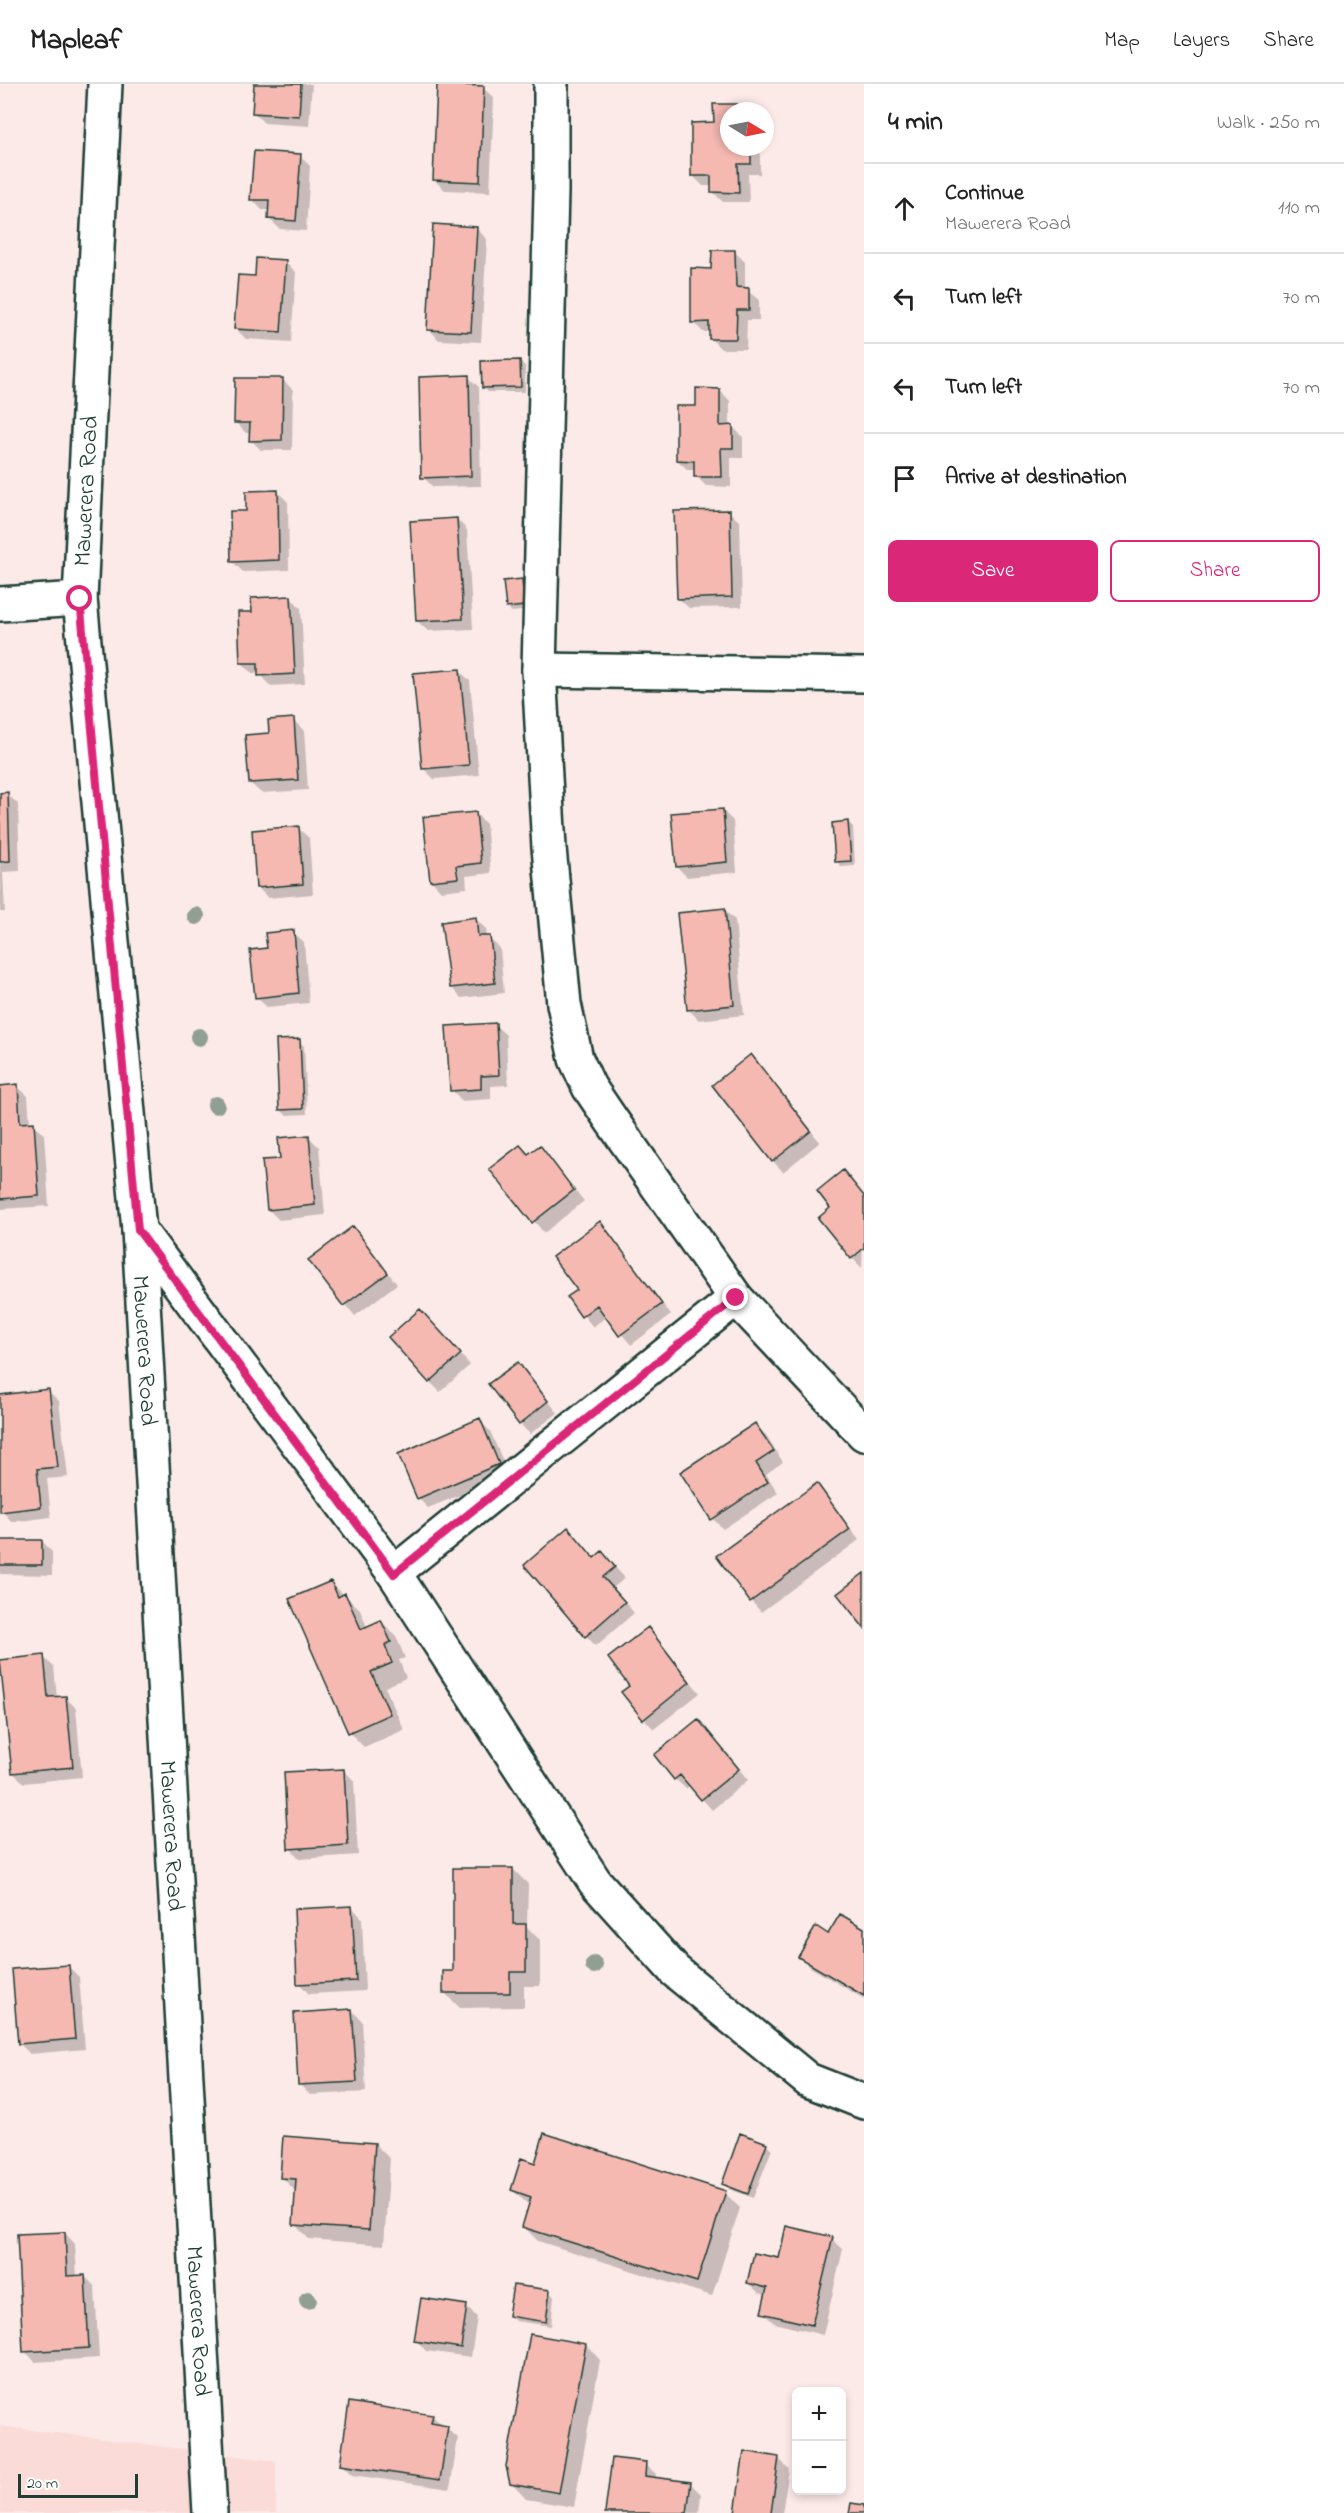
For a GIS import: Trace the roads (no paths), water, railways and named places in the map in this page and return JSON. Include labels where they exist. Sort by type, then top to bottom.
[{"type":"street","name":"Mawerera Road","points":[[105,84],[80,599],[138,1230],[210,2513]]},
{"type":"street","points":[[551,84],[551,190],[539,670],[549,848],[564,1004],[576,1059],[589,1087],[736,1298],[864,1434]]},
{"type":"street","points":[[0,604],[80,599]]},
{"type":"street","points":[[539,670],[864,675]]},
{"type":"street","points":[[138,1230],[394,1574],[595,1882],[675,1971],[808,2080],[864,2102]]},
{"type":"street","points":[[394,1574],[736,1298]]}]
